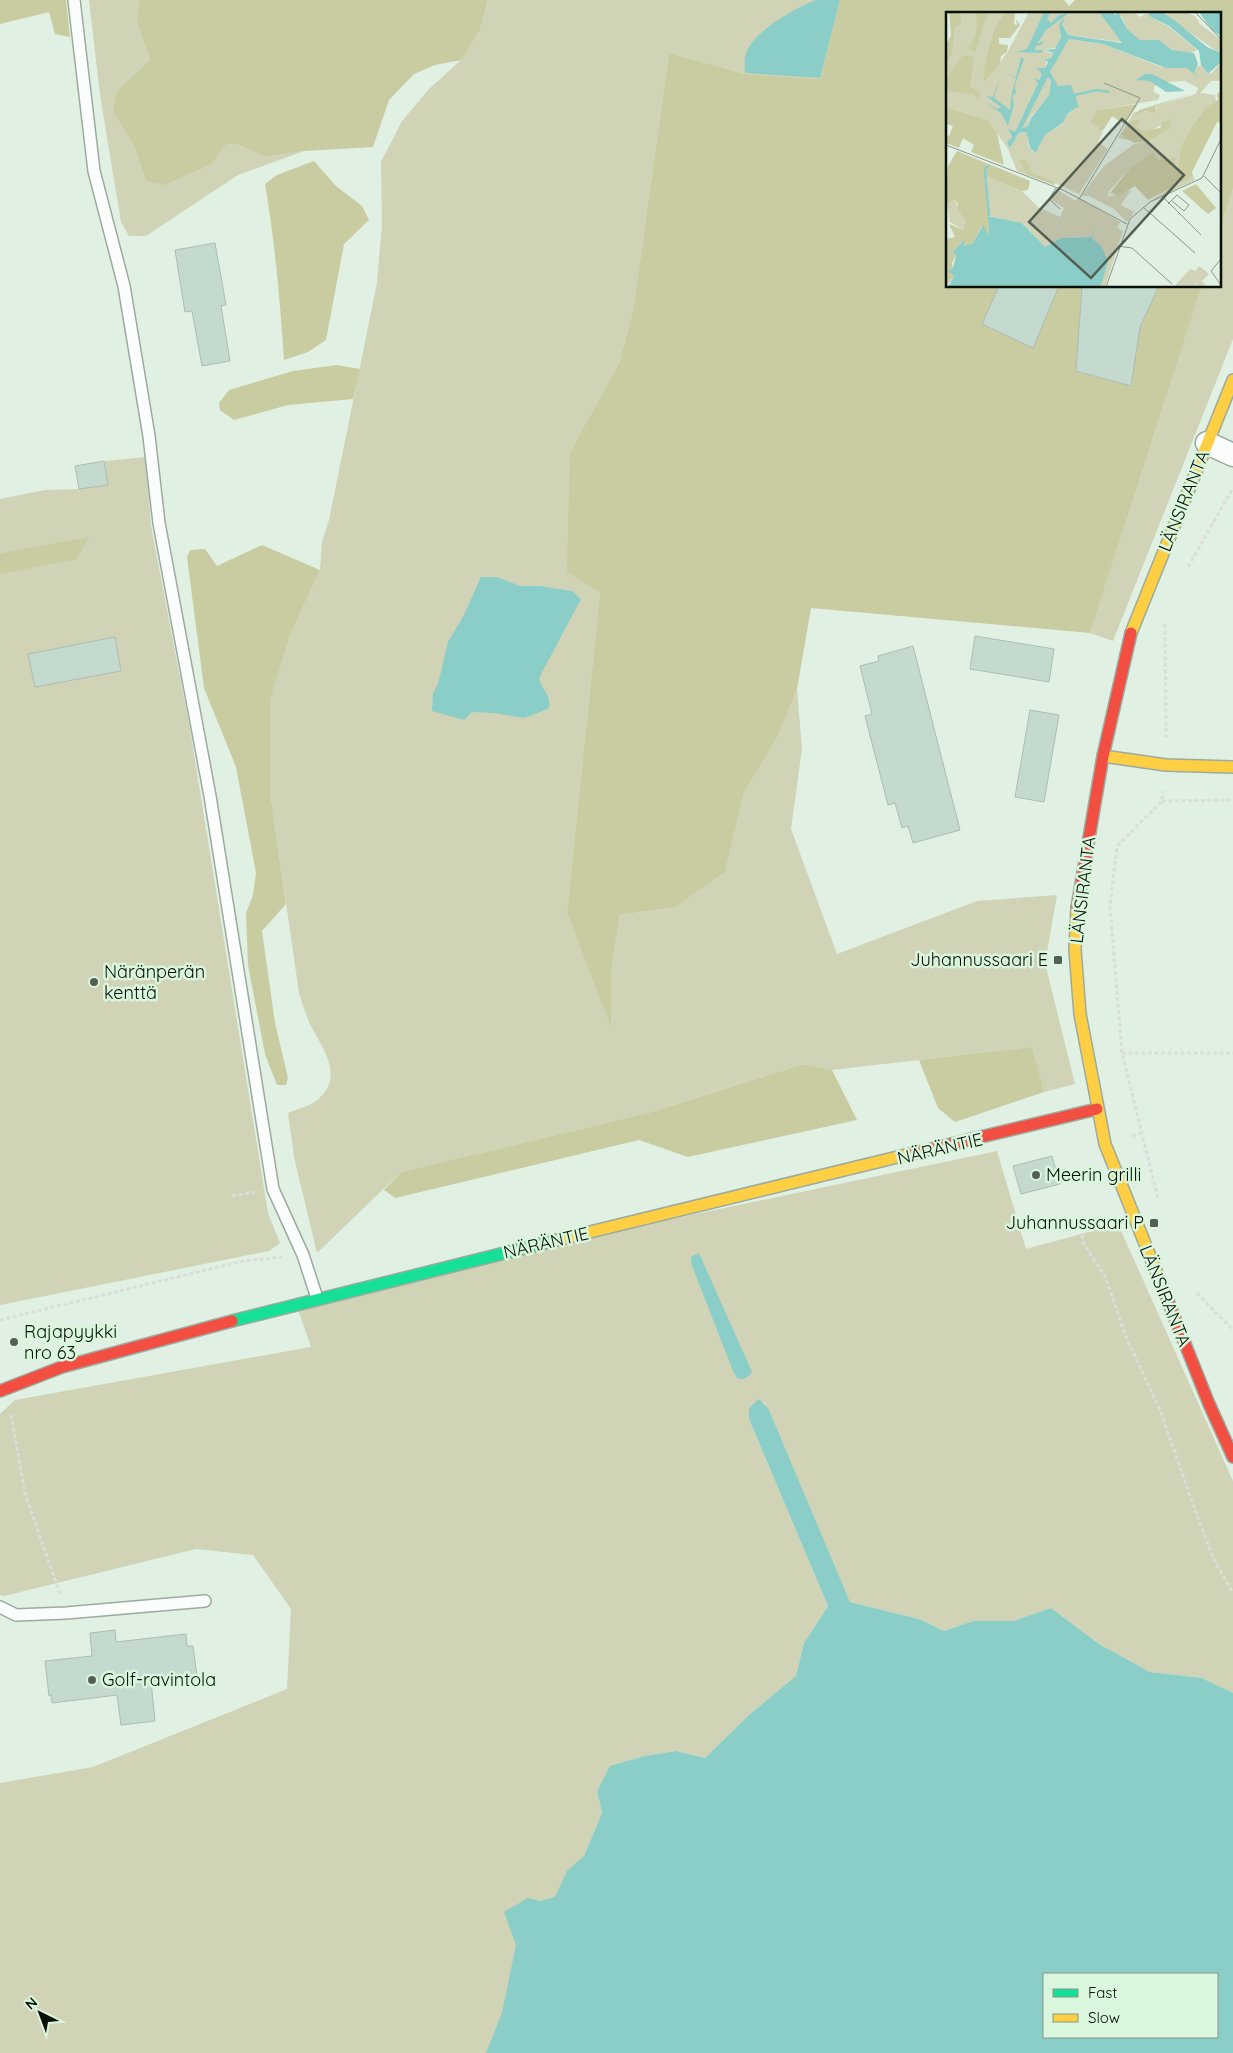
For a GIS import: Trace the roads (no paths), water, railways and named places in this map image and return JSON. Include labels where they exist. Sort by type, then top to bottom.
[{"type":"street","name":"LÄNSIRANTA","points":[[1233,380],[1133,624],[1103,756],[1078,893],[1075,950],[1080,1014],[1105,1144],[1133,1219],[1226,1421],[1233,1457]]},
{"type":"street","points":[[1207,443],[1233,455]]},
{"type":"street","points":[[1103,756],[1166,765],[1233,767]]},
{"type":"street","name":"NÄRÄNTIE","points":[[2,1390],[62,1367],[317,1298],[1097,1110]]},
{"type":"lane","points":[[74,0],[94,171],[124,286],[148,436],[159,522],[210,796],[274,1189],[303,1255],[317,1298]]},
{"type":"lane","points":[[0,1607],[16,1615],[66,1614],[205,1601]]},
{"type":"water","points":[[816,0],[840,0],[820,78],[745,73],[746,53],[757,37],[787,14]]},
{"type":"water","points":[[481,577],[497,577],[520,586],[540,586],[572,591],[581,599],[539,678],[548,697],[548,709],[524,718],[472,712],[464,720],[432,711],[433,693],[438,684],[448,642],[464,615]]},
{"type":"water","points":[[699,1253],[752,1372],[746,1378],[737,1378],[733,1371],[691,1263],[691,1257]]},
{"type":"water","points":[[759,1399],[768,1408],[850,1602],[919,1619],[944,1631],[973,1621],[1013,1621],[1051,1608],[1099,1644],[1150,1672],[1202,1678],[1233,1693],[1233,2053],[486,2053],[502,2013],[516,1945],[504,1912],[528,1898],[540,1901],[555,1897],[567,1871],[584,1856],[602,1813],[597,1791],[610,1766],[644,1756],[676,1751],[705,1758],[750,1714],[796,1676],[804,1643],[828,1606],[749,1419],[749,1408]]},
{"type":"place","name":"Juhannussaari E","points":[[1058,960]]},
{"type":"place","name":"Näränperän kenttä","points":[[94,982]]},
{"type":"place","name":"Meerin grilli","points":[[1036,1175]]},
{"type":"place","name":"Juhannussaari P","points":[[1154,1223]]},
{"type":"place","name":"Rajapyykki nro 63","points":[[14,1342]]},
{"type":"place","name":"Golf-ravintola","points":[[92,1680]]}]
